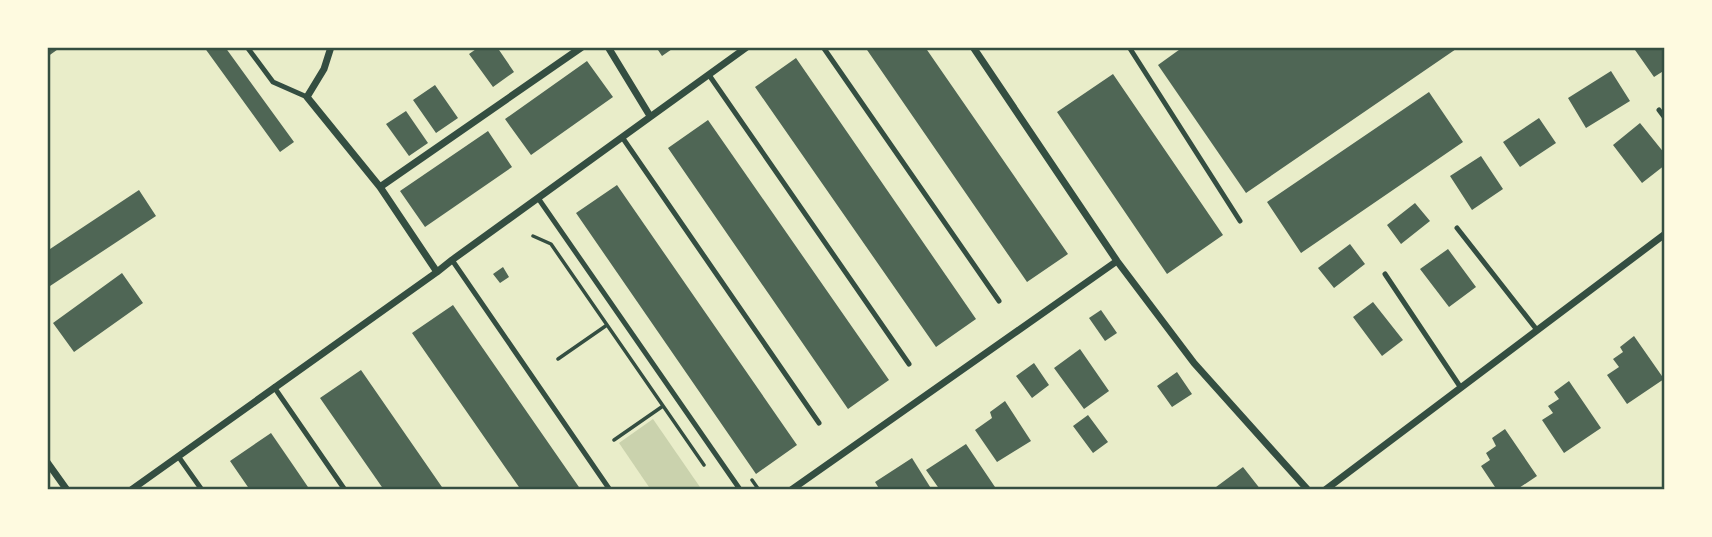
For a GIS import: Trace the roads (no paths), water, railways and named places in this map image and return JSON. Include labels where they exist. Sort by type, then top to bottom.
[{"type":"street","points":[[331,47],[324,69],[307,97],[380,187],[438,272]]},
{"type":"street","points":[[380,187],[582,47]]},
{"type":"street","points":[[608,47],[650,116]]},
{"type":"street","points":[[131,490],[438,272],[747,47]]},
{"type":"street","points":[[973,47],[1117,261],[1194,363],[1308,490]]},
{"type":"street","points":[[1325,490],[1665,234]]},
{"type":"street","points":[[791,490],[1117,261]]},
{"type":"street","points":[[47,462],[67,490]]},
{"type":"lane","points":[[247,47],[273,82],[307,97]]},
{"type":"lane","points":[[823,47],[999,301]]},
{"type":"lane","points":[[1129,47],[1240,221]]},
{"type":"lane","points":[[709,75],[909,364]]},
{"type":"lane","points":[[1659,110],[1665,118]]},
{"type":"lane","points":[[622,137],[819,423]]},
{"type":"lane","points":[[538,198],[738,488]]},
{"type":"lane","points":[[1457,228],[1536,330]]},
{"type":"lane","points":[[452,260],[610,490]]},
{"type":"lane","points":[[1385,274],[1461,388]]},
{"type":"lane","points":[[274,387],[345,490]]},
{"type":"lane","points":[[178,456],[202,490]]}]
